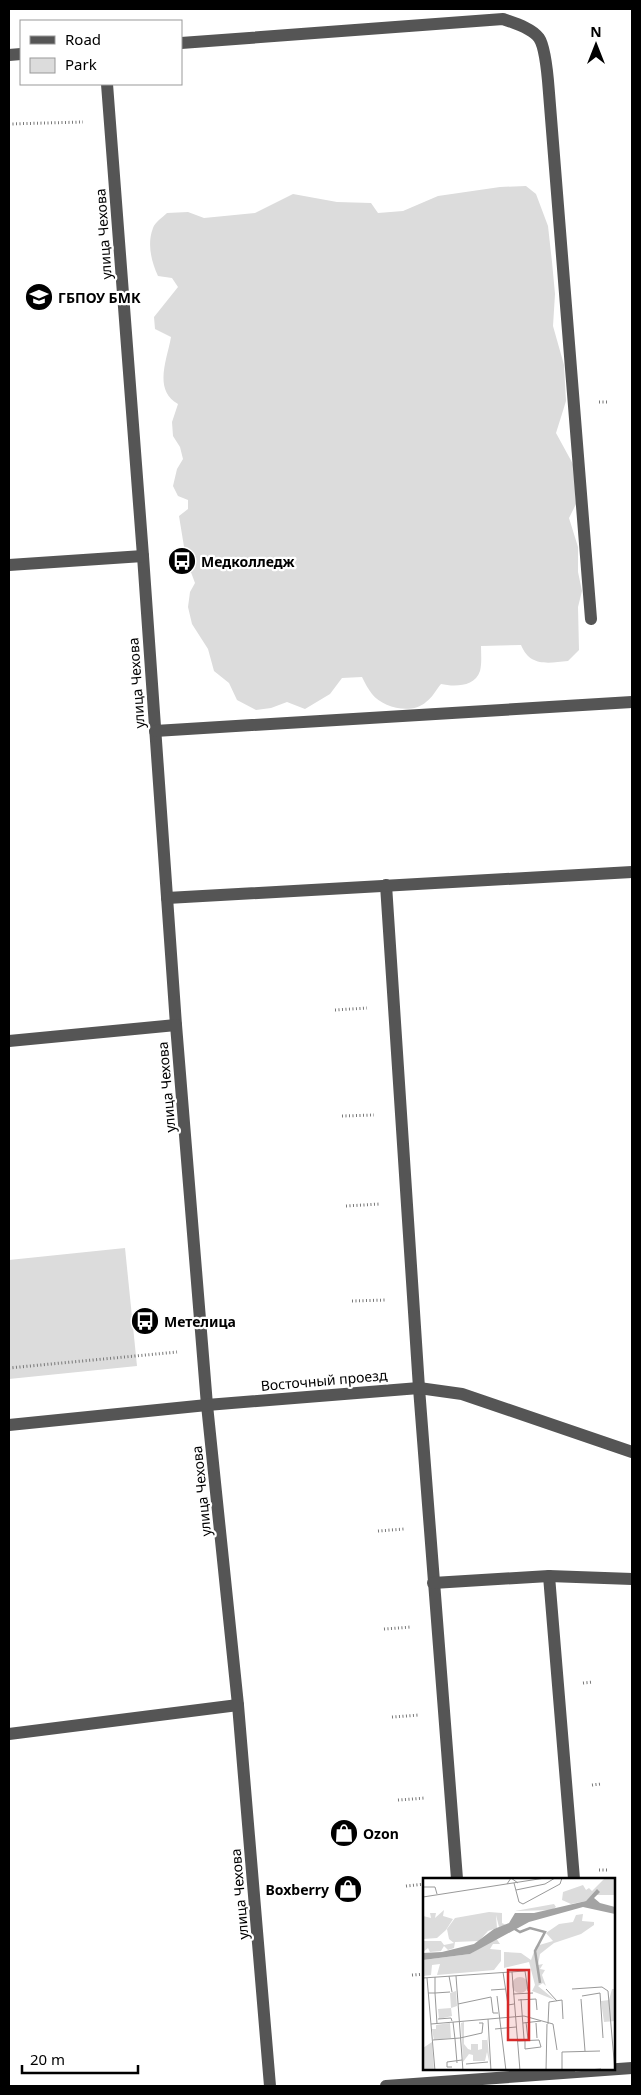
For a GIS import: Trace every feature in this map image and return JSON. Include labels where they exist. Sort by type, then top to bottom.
[{"type":"street","points":[[182,42],[503,19],[524,27],[539,38],[547,65],[591,619]]},
{"type":"street","name":"улица Чехова","points":[[107,85],[176,1025],[202,1349],[238,1705],[270,2086]]},
{"type":"street","points":[[9,565],[143,556]]},
{"type":"street","points":[[155,731],[632,702]]},
{"type":"street","points":[[167,898],[632,872]]},
{"type":"street","points":[[386,885],[419,1388],[457,1878]]},
{"type":"street","points":[[9,1041],[176,1025]]},
{"type":"street","name":"Восточный проезд","points":[[9,1425],[207,1404],[419,1388],[462,1394],[632,1452]]},
{"type":"street","points":[[433,1583],[549,1576],[632,1579]]},
{"type":"street","points":[[549,1576],[574,1878]]},
{"type":"street","points":[[9,1734],[238,1705]]},
{"type":"street","points":[[616,2069],[632,2068]]},
{"type":"street","points":[[386,2086],[473,2074],[591,2070]]},
{"type":"path","points":[[9,124],[109,122]]},
{"type":"path","points":[[335,1010],[394,1007]]},
{"type":"path","points":[[342,1116],[401,1113]]},
{"type":"path","points":[[346,1206],[407,1202]]},
{"type":"path","points":[[352,1301],[413,1298]]},
{"type":"path","points":[[9,1368],[202,1349]]},
{"type":"path","points":[[406,1886],[423,1884]]},
{"type":"path","points":[[412,1975],[423,1974]]},
{"type":"green space","points":[[526,186],[536,194],[548,226],[555,294],[553,326],[564,365],[566,401],[556,433],[574,466],[576,504],[569,518],[578,547],[578,572],[582,591],[578,607],[579,650],[568,661],[547,663],[529,657],[521,645],[481,646],[480,671],[474,680],[464,685],[441,684],[428,700],[420,706],[413,708],[398,708],[383,703],[372,694],[362,677],[342,678],[330,694],[305,709],[287,702],[271,708],[256,710],[237,700],[229,683],[214,671],[208,649],[192,624],[188,607],[190,592],[195,583],[186,559],[179,516],[188,509],[188,500],[178,496],[173,486],[177,469],[183,459],[180,447],[173,436],[172,422],[178,404],[170,398],[164,383],[165,365],[171,337],[155,329],[154,317],[178,287],[172,278],[158,276],[150,246],[154,226],[167,213],[188,212],[204,218],[255,213],[293,194],[337,202],[371,203],[378,213],[403,211],[438,196],[500,187]]},
{"type":"green space","points":[[125,1248],[137,1366],[9,1379],[9,1260]]},
{"type":"place","name":"ГБПОУ БМК","points":[[39,297]]},
{"type":"place","name":"Медколледж","points":[[182,561]]},
{"type":"place","name":"Метелица","points":[[145,1321]]},
{"type":"place","name":"Ozon","points":[[344,1833]]},
{"type":"place","name":"Boxberry","points":[[348,1889]]}]
